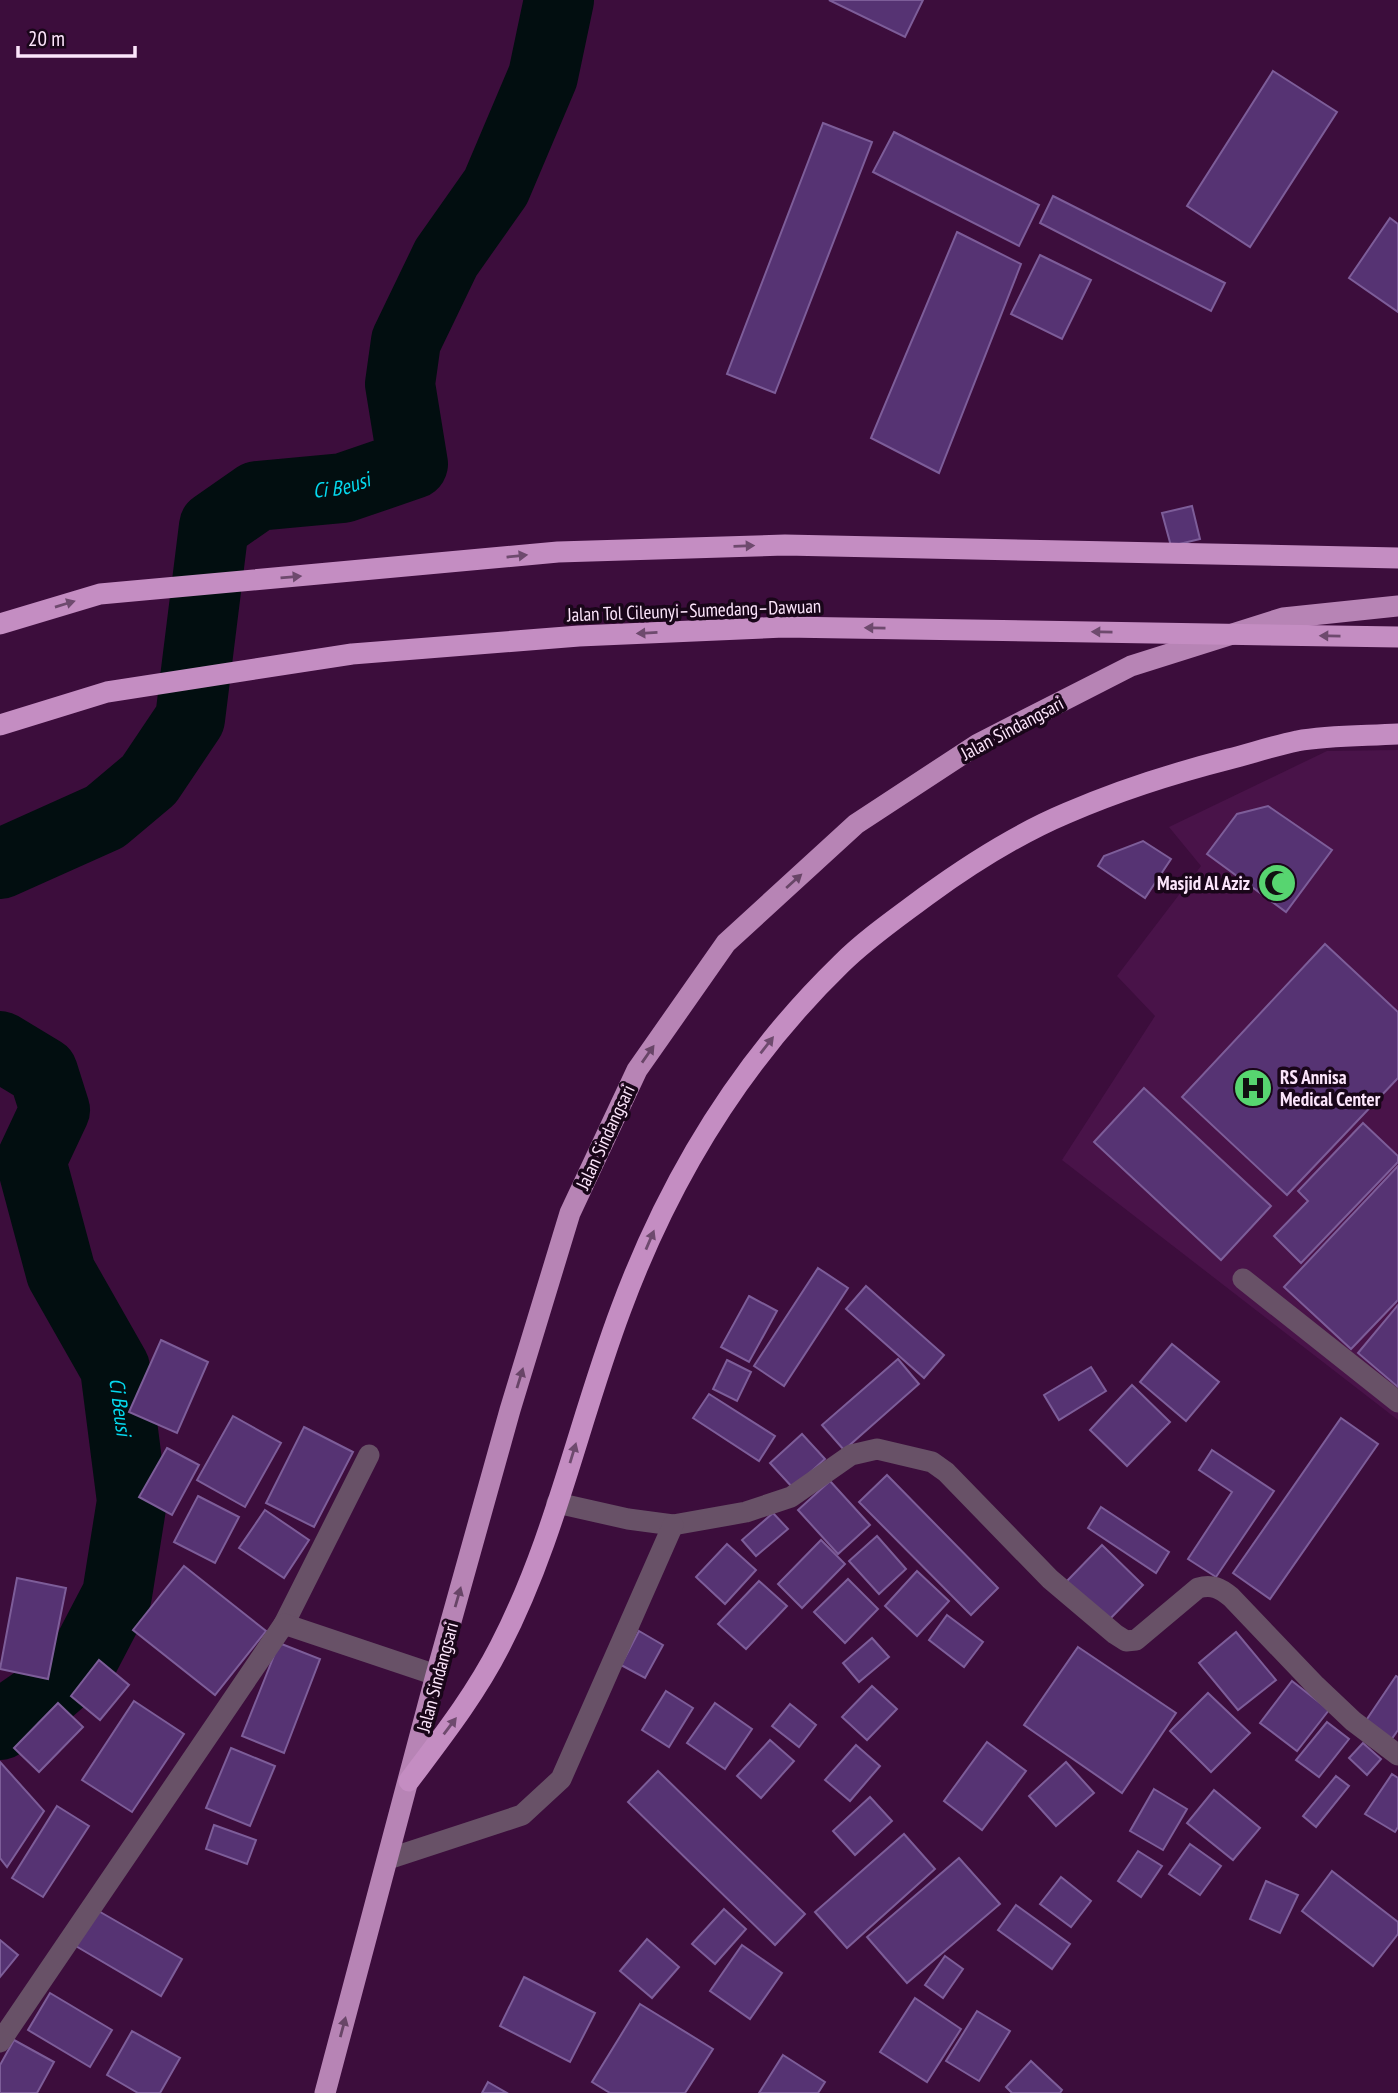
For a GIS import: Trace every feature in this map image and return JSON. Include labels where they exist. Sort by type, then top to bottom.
[{"type":"highway","points":[[0,624],[100,594],[558,552],[785,545],[1398,558]]},
{"type":"highway","name":"Jalan Sindangsari","points":[[325,2093],[436,1675],[510,1410],[570,1213],[637,1070],[726,943],[856,824],[978,744],[1131,666],[1283,618],[1398,606]]},
{"type":"highway","name":"Jalan Tol Cileunyi–Sumedang–Dawuan","points":[[0,725],[107,692],[352,654],[579,636],[784,627],[1398,637]]},
{"type":"highway","points":[[409,1781],[468,1702],[501,1645],[529,1583],[622,1305],[659,1219],[697,1145],[738,1081],[779,1030],[844,961],[974,861],[1065,814],[1164,776],[1300,741],[1398,734]]},
{"type":"street","points":[[1243,1279],[1398,1402]]},
{"type":"street","points":[[557,1503],[628,1519],[674,1525],[746,1512],[791,1497],[851,1455],[877,1449],[932,1462],[946,1472],[1050,1578],[1126,1642],[1136,1640],[1198,1588],[1208,1585],[1221,1588],[1353,1721],[1398,1755]]},
{"type":"street","points":[[0,2042],[284,1624],[369,1455]]},
{"type":"street","points":[[388,1859],[522,1815],[561,1779],[674,1525]]},
{"type":"street","points":[[284,1624],[436,1675]]},
{"type":"shaded area","name":"RS Annisa Medical Center","points":[[1398,750],[1398,1420],[1062,1160],[1155,1016],[1117,976],[1201,866],[1169,827],[1327,751]]},
{"type":"building","points":[[829,0],[923,0],[905,37]]},
{"type":"building","points":[[1273,71],[1337,112],[1250,247],[1187,206]]},
{"type":"building","points":[[823,123],[872,142],[775,393],[727,374]]},
{"type":"building","points":[[894,132],[1039,205],[1019,246],[873,172]]},
{"type":"building","points":[[1053,196],[1225,283],[1211,311],[1040,223]]},
{"type":"building","points":[[1390,218],[1398,224],[1398,312],[1349,278]]},
{"type":"building","points":[[957,232],[1021,264],[939,473],[871,438]]},
{"type":"building","points":[[1040,255],[1091,280],[1062,339],[1011,314]]},
{"type":"building","points":[[1192,506],[1200,539],[1171,546],[1162,513]]},
{"type":"building","name":"Masjid Al Aziz","points":[[1268,806],[1332,850],[1286,912],[1207,854],[1237,814]]},
{"type":"building","points":[[1143,841],[1171,859],[1145,898],[1098,866],[1104,856]]},
{"type":"building","points":[[1325,944],[1398,1012],[1398,1078],[1287,1195],[1182,1097]]},
{"type":"building","points":[[1144,1088],[1271,1206],[1221,1260],[1094,1142]]},
{"type":"building","points":[[1363,1123],[1398,1156],[1398,1162],[1301,1263],[1274,1236],[1308,1201],[1298,1191]]},
{"type":"building","points":[[1398,1166],[1398,1300],[1351,1349],[1284,1287]]},
{"type":"building","points":[[818,1268],[848,1288],[784,1386],[754,1366]]},
{"type":"building","points":[[866,1286],[944,1355],[924,1378],[846,1309]]},
{"type":"building","points":[[749,1296],[777,1311],[749,1362],[721,1347]]},
{"type":"building","points":[[1398,1305],[1398,1387],[1358,1353]]},
{"type":"building","points":[[161,1340],[208,1362],[177,1433],[129,1412]]},
{"type":"building","points":[[1172,1344],[1219,1382],[1186,1421],[1140,1382]]},
{"type":"building","points":[[898,1359],[919,1384],[844,1450],[822,1425]]},
{"type":"building","points":[[727,1360],[751,1372],[737,1401],[713,1389]]},
{"type":"building","points":[[1091,1367],[1106,1391],[1059,1420],[1044,1395]]},
{"type":"building","points":[[1132,1385],[1170,1422],[1127,1466],[1090,1430]]},
{"type":"building","points":[[709,1394],[775,1436],[759,1461],[693,1418]]},
{"type":"building","points":[[233,1416],[281,1443],[245,1507],[197,1480]]},
{"type":"building","points":[[1341,1418],[1378,1444],[1270,1599],[1233,1573]]},
{"type":"building","points":[[304,1427],[353,1452],[314,1527],[266,1503]]},
{"type":"building","points":[[802,1434],[825,1459],[793,1488],[770,1463]]},
{"type":"building","points":[[167,1448],[199,1465],[172,1515],[139,1497]]},
{"type":"building","points":[[1212,1450],[1274,1491],[1216,1577],[1188,1559],[1232,1492],[1199,1470]]},
{"type":"building","points":[[887,1475],[998,1588],[971,1615],[859,1502]]},
{"type":"building","points":[[830,1481],[870,1525],[838,1554],[798,1510]]},
{"type":"building","points":[[198,1496],[239,1517],[215,1563],[174,1542]]},
{"type":"building","points":[[1101,1507],[1169,1552],[1156,1573],[1088,1528]]},
{"type":"building","points":[[265,1510],[309,1540],[284,1578],[239,1548]]},
{"type":"building","points":[[773,1513],[788,1529],[756,1556],[742,1540]]},
{"type":"building","points":[[877,1536],[906,1569],[879,1594],[849,1561]]},
{"type":"building","points":[[821,1540],[845,1564],[802,1608],[778,1584]]},
{"type":"building","points":[[727,1544],[756,1570],[725,1604],[696,1577]]},
{"type":"building","points":[[1102,1545],[1143,1585],[1105,1624],[1064,1584]]},
{"type":"building","points":[[184,1566],[266,1631],[215,1695],[133,1630]]},
{"type":"building","points":[[917,1571],[949,1601],[917,1636],[885,1606]]},
{"type":"building","points":[[17,1578],[66,1588],[48,1679],[0,1669]]},
{"type":"building","points":[[848,1579],[878,1609],[845,1643],[814,1612]]},
{"type":"building","points":[[759,1581],[787,1606],[746,1649],[718,1624]]},
{"type":"building","points":[[947,1615],[983,1642],[964,1667],[929,1640]]},
{"type":"building","points":[[639,1631],[663,1645],[645,1678],[621,1665]]},
{"type":"building","points":[[1236,1632],[1276,1680],[1238,1710],[1199,1663]]},
{"type":"building","points":[[872,1638],[889,1657],[859,1682],[843,1663]]},
{"type":"building","points":[[279,1643],[320,1659],[284,1753],[242,1736]]},
{"type":"building","points":[[1078,1647],[1176,1713],[1122,1793],[1024,1725]]},
{"type":"building","points":[[99,1660],[129,1685],[100,1720],[71,1696]]},
{"type":"building","points":[[1396,1676],[1398,1730],[1391,1740],[1365,1722]]},
{"type":"building","points":[[1292,1681],[1329,1710],[1297,1751],[1260,1723]]},
{"type":"building","points":[[872,1686],[897,1709],[867,1740],[842,1717]]},
{"type":"building","points":[[666,1691],[693,1708],[669,1747],[642,1730]]},
{"type":"building","points":[[1208,1693],[1250,1733],[1211,1772],[1170,1731]]},
{"type":"building","points":[[134,1701],[184,1734],[132,1812],[82,1780]]},
{"type":"building","points":[[58,1703],[83,1727],[39,1772],[14,1748]]},
{"type":"building","points":[[715,1703],[752,1729],[725,1769],[687,1743]]},
{"type":"building","points":[[790,1704],[816,1725],[799,1747],[772,1726]]},
{"type":"building","points":[[1327,1722],[1349,1739],[1319,1777],[1296,1760]]},
{"type":"building","points":[[770,1740],[794,1761],[761,1798],[737,1776]]},
{"type":"building","points":[[987,1742],[1026,1771],[982,1830],[944,1801]]},
{"type":"building","points":[[1363,1743],[1381,1759],[1367,1775],[1349,1758]]},
{"type":"building","points":[[856,1745],[880,1766],[850,1801],[825,1780]]},
{"type":"building","points":[[231,1748],[275,1766],[250,1826],[206,1808]]},
{"type":"building","points":[[0,1762],[44,1811],[7,1867],[0,1858]]},
{"type":"building","points":[[1066,1762],[1094,1793],[1056,1826],[1029,1796]]},
{"type":"building","points":[[658,1771],[805,1914],[775,1945],[628,1802]]},
{"type":"building","points":[[1392,1774],[1398,1778],[1398,1827],[1395,1832],[1365,1814]]},
{"type":"building","points":[[1336,1776],[1349,1786],[1316,1827],[1303,1816]]},
{"type":"building","points":[[1154,1789],[1187,1809],[1163,1850],[1130,1831]]},
{"type":"building","points":[[1214,1790],[1260,1828],[1233,1860],[1187,1823]]},
{"type":"building","points":[[870,1797],[892,1821],[855,1855],[833,1831]]},
{"type":"building","points":[[57,1806],[89,1826],[43,1897],[12,1878]]},
{"type":"building","points":[[214,1825],[256,1840],[247,1864],[206,1849]]},
{"type":"building","points":[[904,1834],[935,1869],[847,1948],[815,1912]]},
{"type":"building","points":[[1190,1844],[1221,1866],[1200,1895],[1169,1874]]},
{"type":"building","points":[[1138,1851],[1162,1866],[1141,1897],[1118,1881]]},
{"type":"building","points":[[959,1858],[1000,1904],[907,1983],[867,1937]]},
{"type":"building","points":[[1332,1871],[1398,1922],[1398,1934],[1373,1966],[1302,1911]]},
{"type":"building","points":[[1061,1877],[1091,1901],[1071,1927],[1040,1904]]},
{"type":"building","points":[[1266,1881],[1298,1895],[1280,1933],[1250,1919]]},
{"type":"building","points":[[1016,1905],[1070,1944],[1052,1969],[998,1930]]},
{"type":"building","points":[[95,1909],[182,1959],[161,1996],[74,1945]]},
{"type":"building","points":[[724,1909],[746,1929],[715,1964],[692,1944]]},
{"type":"building","points":[[647,1939],[679,1967],[652,1998],[620,1971]]},
{"type":"building","points":[[0,1940],[18,1955],[0,1977]]},
{"type":"building","points":[[742,1945],[782,1973],[750,2019],[710,1991]]},
{"type":"building","points":[[945,1956],[963,1969],[943,1998],[925,1985]]},
{"type":"building","points":[[524,1977],[595,2013],[570,2062],[500,2026]]},
{"type":"building","points":[[50,1993],[112,2030],[90,2067],[28,2030]]},
{"type":"building","points":[[915,1998],[961,2029],[927,2082],[880,2052]]},
{"type":"building","points":[[640,2004],[713,2049],[685,2093],[610,2093],[592,2082]]},
{"type":"building","points":[[977,2011],[1010,2031],[979,2081],[946,2061]]},
{"type":"building","points":[[132,2031],[180,2058],[160,2093],[138,2093],[107,2075]]},
{"type":"building","points":[[14,2040],[54,2062],[37,2093],[0,2093],[0,2065]]},
{"type":"building","points":[[783,2055],[825,2082],[818,2093],[759,2093]]},
{"type":"building","points":[[1031,2061],[1062,2090],[1060,2093],[1012,2093],[1006,2087]]},
{"type":"building","points":[[488,2082],[507,2093],[482,2093]]},
{"type":"waterway","name":"Ci Beusi","points":[[0,864],[105,817],[149,780],[190,719],[214,526],[257,496],[343,488],[413,464],[400,384],[406,341],[446,258],[496,187],[543,76],[559,0]]},
{"type":"waterway","name":"Ci Beusi","points":[[0,1046],[43,1072],[55,1110],[31,1161],[61,1273],[115,1368],[132,1501],[117,1595],[82,1662],[44,1695],[0,1725]]},
{"type":"place","name":"Masjid Al Aziz","points":[[1277,883]]},
{"type":"place","name":"RS Annisa Medical Center","points":[[1253,1088]]}]
